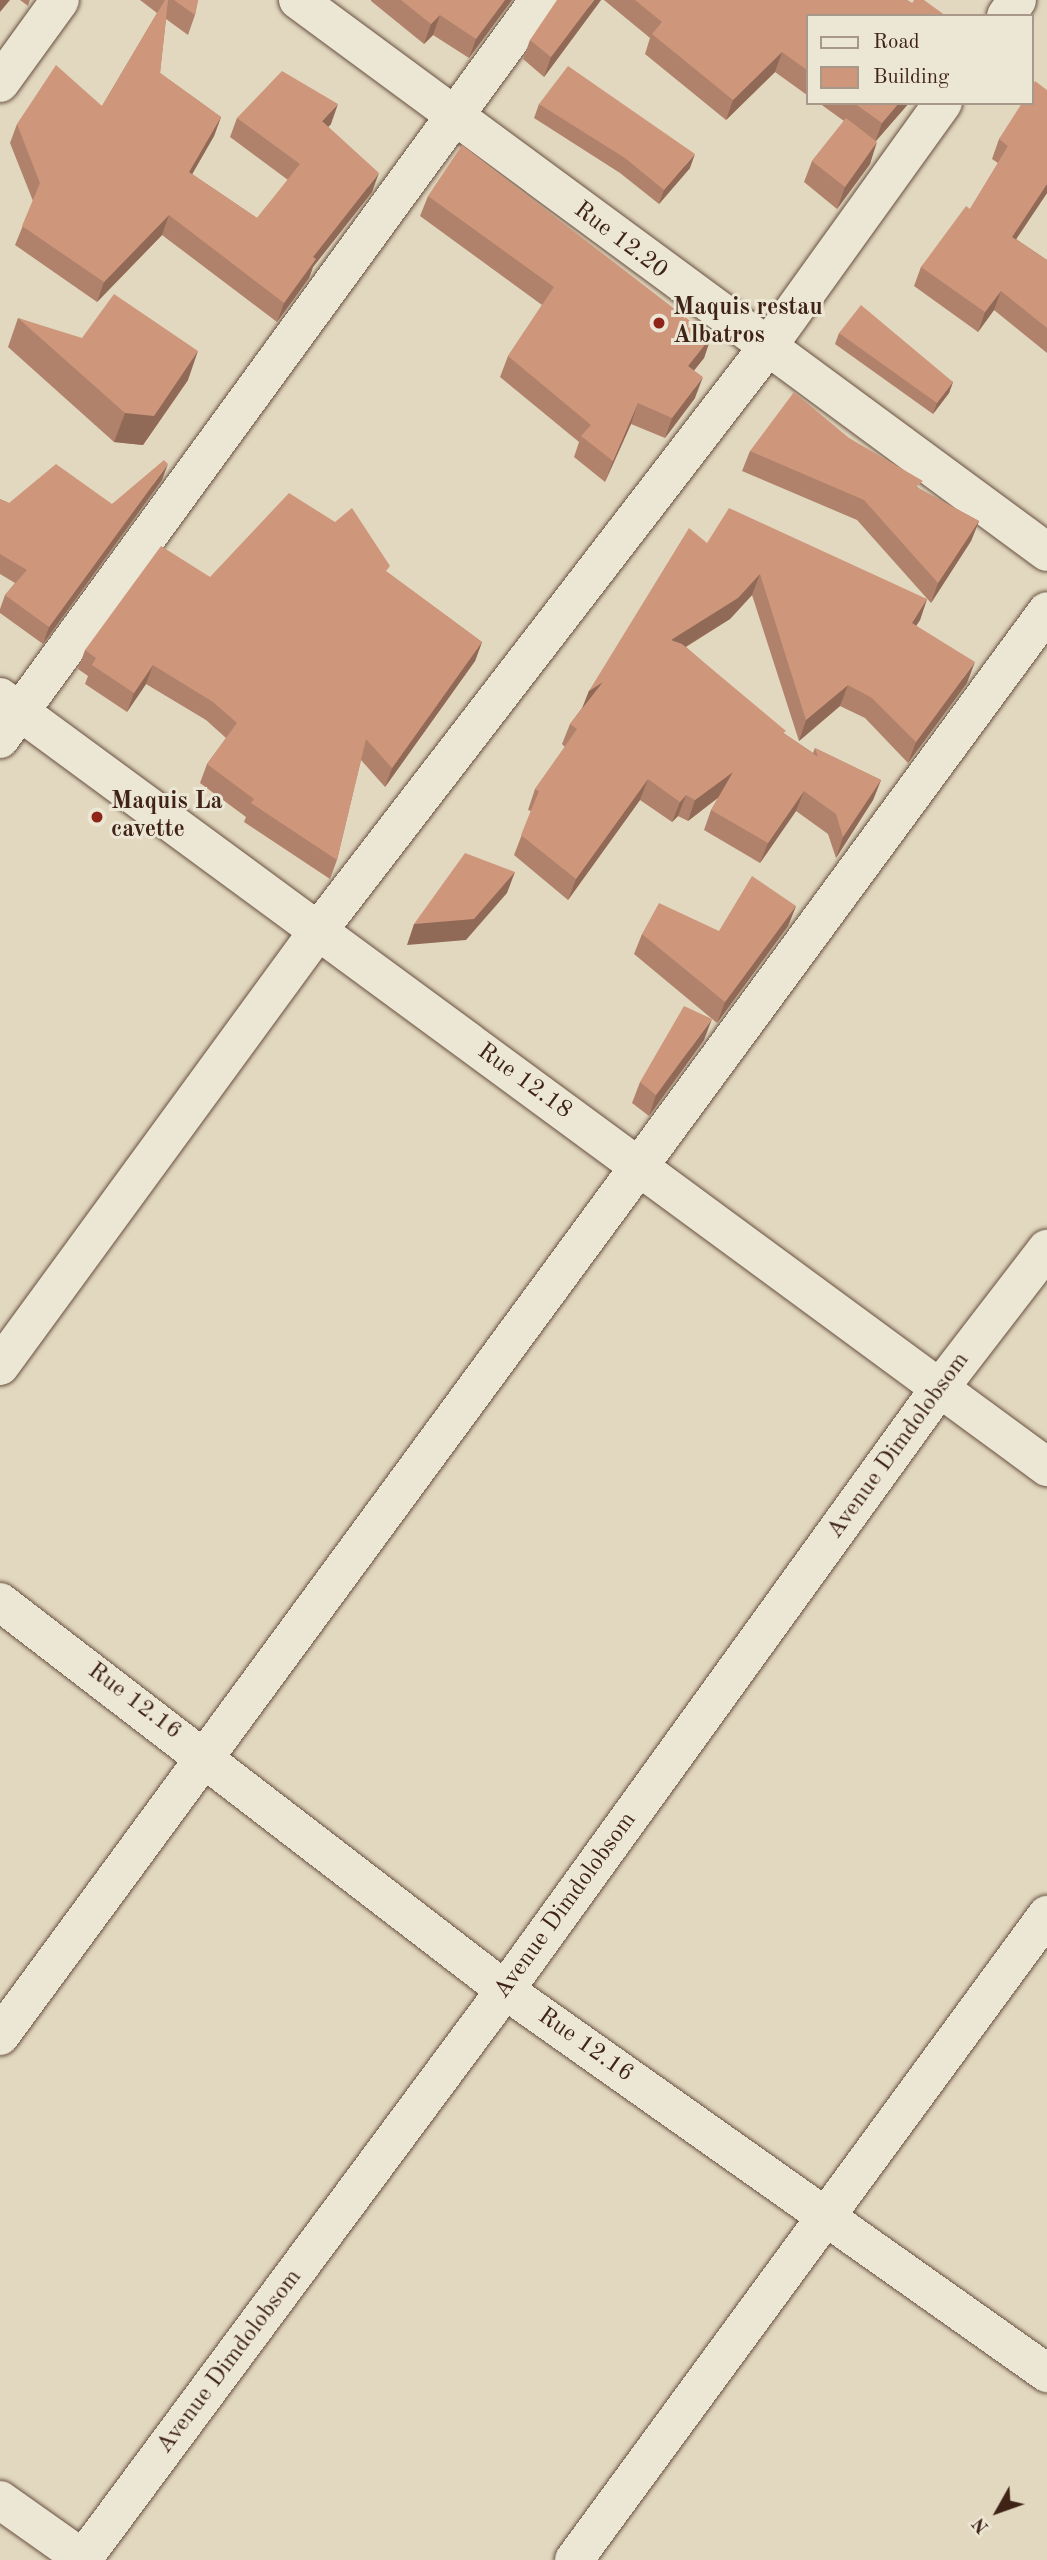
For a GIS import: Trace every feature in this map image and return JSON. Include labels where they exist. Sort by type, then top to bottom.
[{"type":"street","points":[[0,83],[60,0]]},
{"type":"street","name":"Rue 12.20","points":[[299,0],[766,349],[1047,552]]},
{"type":"street","points":[[7,716],[539,0]]},
{"type":"street","points":[[0,1366],[318,931],[766,349],[942,105]]},
{"type":"street","points":[[0,2036],[1047,611]]},
{"type":"street","name":"Rue 12.18","points":[[7,716],[318,931],[1047,1467]]},
{"type":"street","name":"Avenue Dimdolobsom","points":[[84,2560],[505,1990],[939,1389],[1047,1249]]},
{"type":"street","name":"Rue 12.16","points":[[0,1602],[205,1756],[505,1990],[1047,2372]]},
{"type":"street","points":[[574,2560],[1047,1915]]},
{"type":"street","points":[[0,2500],[84,2560]]},
{"type":"building","points":[[165,0],[168,0],[160,73],[221,117],[189,172],[257,218],[300,164],[237,118],[282,71],[338,104],[322,121],[379,173],[313,257],[316,259],[284,303],[169,215],[104,282],[22,226],[40,183],[17,124],[56,65],[102,106]]},
{"type":"building","points":[[174,0],[198,0],[195,15]]},
{"type":"building","points":[[401,0],[505,0],[476,39],[440,15],[431,24]]},
{"type":"building","points":[[557,0],[594,0],[551,57],[530,40]]},
{"type":"building","points":[[635,0],[907,0],[912,3],[914,0],[924,0],[943,14],[806,14],[806,69],[782,52],[733,100],[652,34],[662,22]]},
{"type":"building","points":[[568,66],[695,154],[664,190],[625,158],[539,104]]},
{"type":"building","points":[[1035,81],[1047,90],[1047,184],[1012,237],[1047,260],[1047,328],[1001,291],[985,312],[921,267],[966,206],[970,209],[1008,146],[999,139],[1021,105],[1033,105]]},
{"type":"building","points":[[857,105],[897,105],[882,123]]},
{"type":"building","points":[[846,118],[877,142],[845,187],[812,161]]},
{"type":"building","points":[[462,145],[711,337],[688,366],[703,377],[672,418],[638,403],[613,461],[581,436],[591,425],[508,356],[554,287],[428,196]]},
{"type":"building","points":[[114,294],[198,351],[154,416],[125,413],[18,318],[82,338]]},
{"type":"building","points":[[861,305],[953,382],[937,403],[839,333]]},
{"type":"building","points":[[794,392],[849,438],[923,481],[916,487],[979,521],[938,583],[864,500],[750,451]]},
{"type":"building","points":[[164,460],[168,464],[49,627],[5,595],[27,570],[0,554],[0,499],[9,503],[56,464],[112,504]]},
{"type":"building","points":[[289,493],[335,522],[352,508],[390,566],[386,571],[482,642],[392,768],[366,739],[337,860],[251,803],[254,799],[207,764],[237,723],[213,702],[153,665],[134,693],[92,665],[96,658],[85,650],[161,546],[210,577]]},
{"type":"building","points":[[729,508],[927,599],[912,623],[975,662],[916,742],[872,698],[848,685],[806,720],[760,574],[738,598],[671,640],[682,644],[786,731],[783,733],[818,757],[815,748],[881,780],[843,837],[836,814],[804,791],[768,843],[711,810],[733,772],[695,800],[686,795],[680,802],[648,779],[576,879],[521,835],[539,791],[535,789],[577,729],[570,724],[603,682],[589,691],[689,528],[707,543]]},
{"type":"building","points":[[465,853],[515,872],[474,919],[414,924]]},
{"type":"building","points":[[752,876],[796,906],[725,1002],[642,934],[659,903],[719,931]]},
{"type":"building","points":[[684,1006],[712,1019],[656,1095],[640,1082]]},
{"type":"place","name":"Maquis restau Albatros","points":[[659,323]]},
{"type":"place","name":"Maquis La cavette","points":[[97,817]]}]
